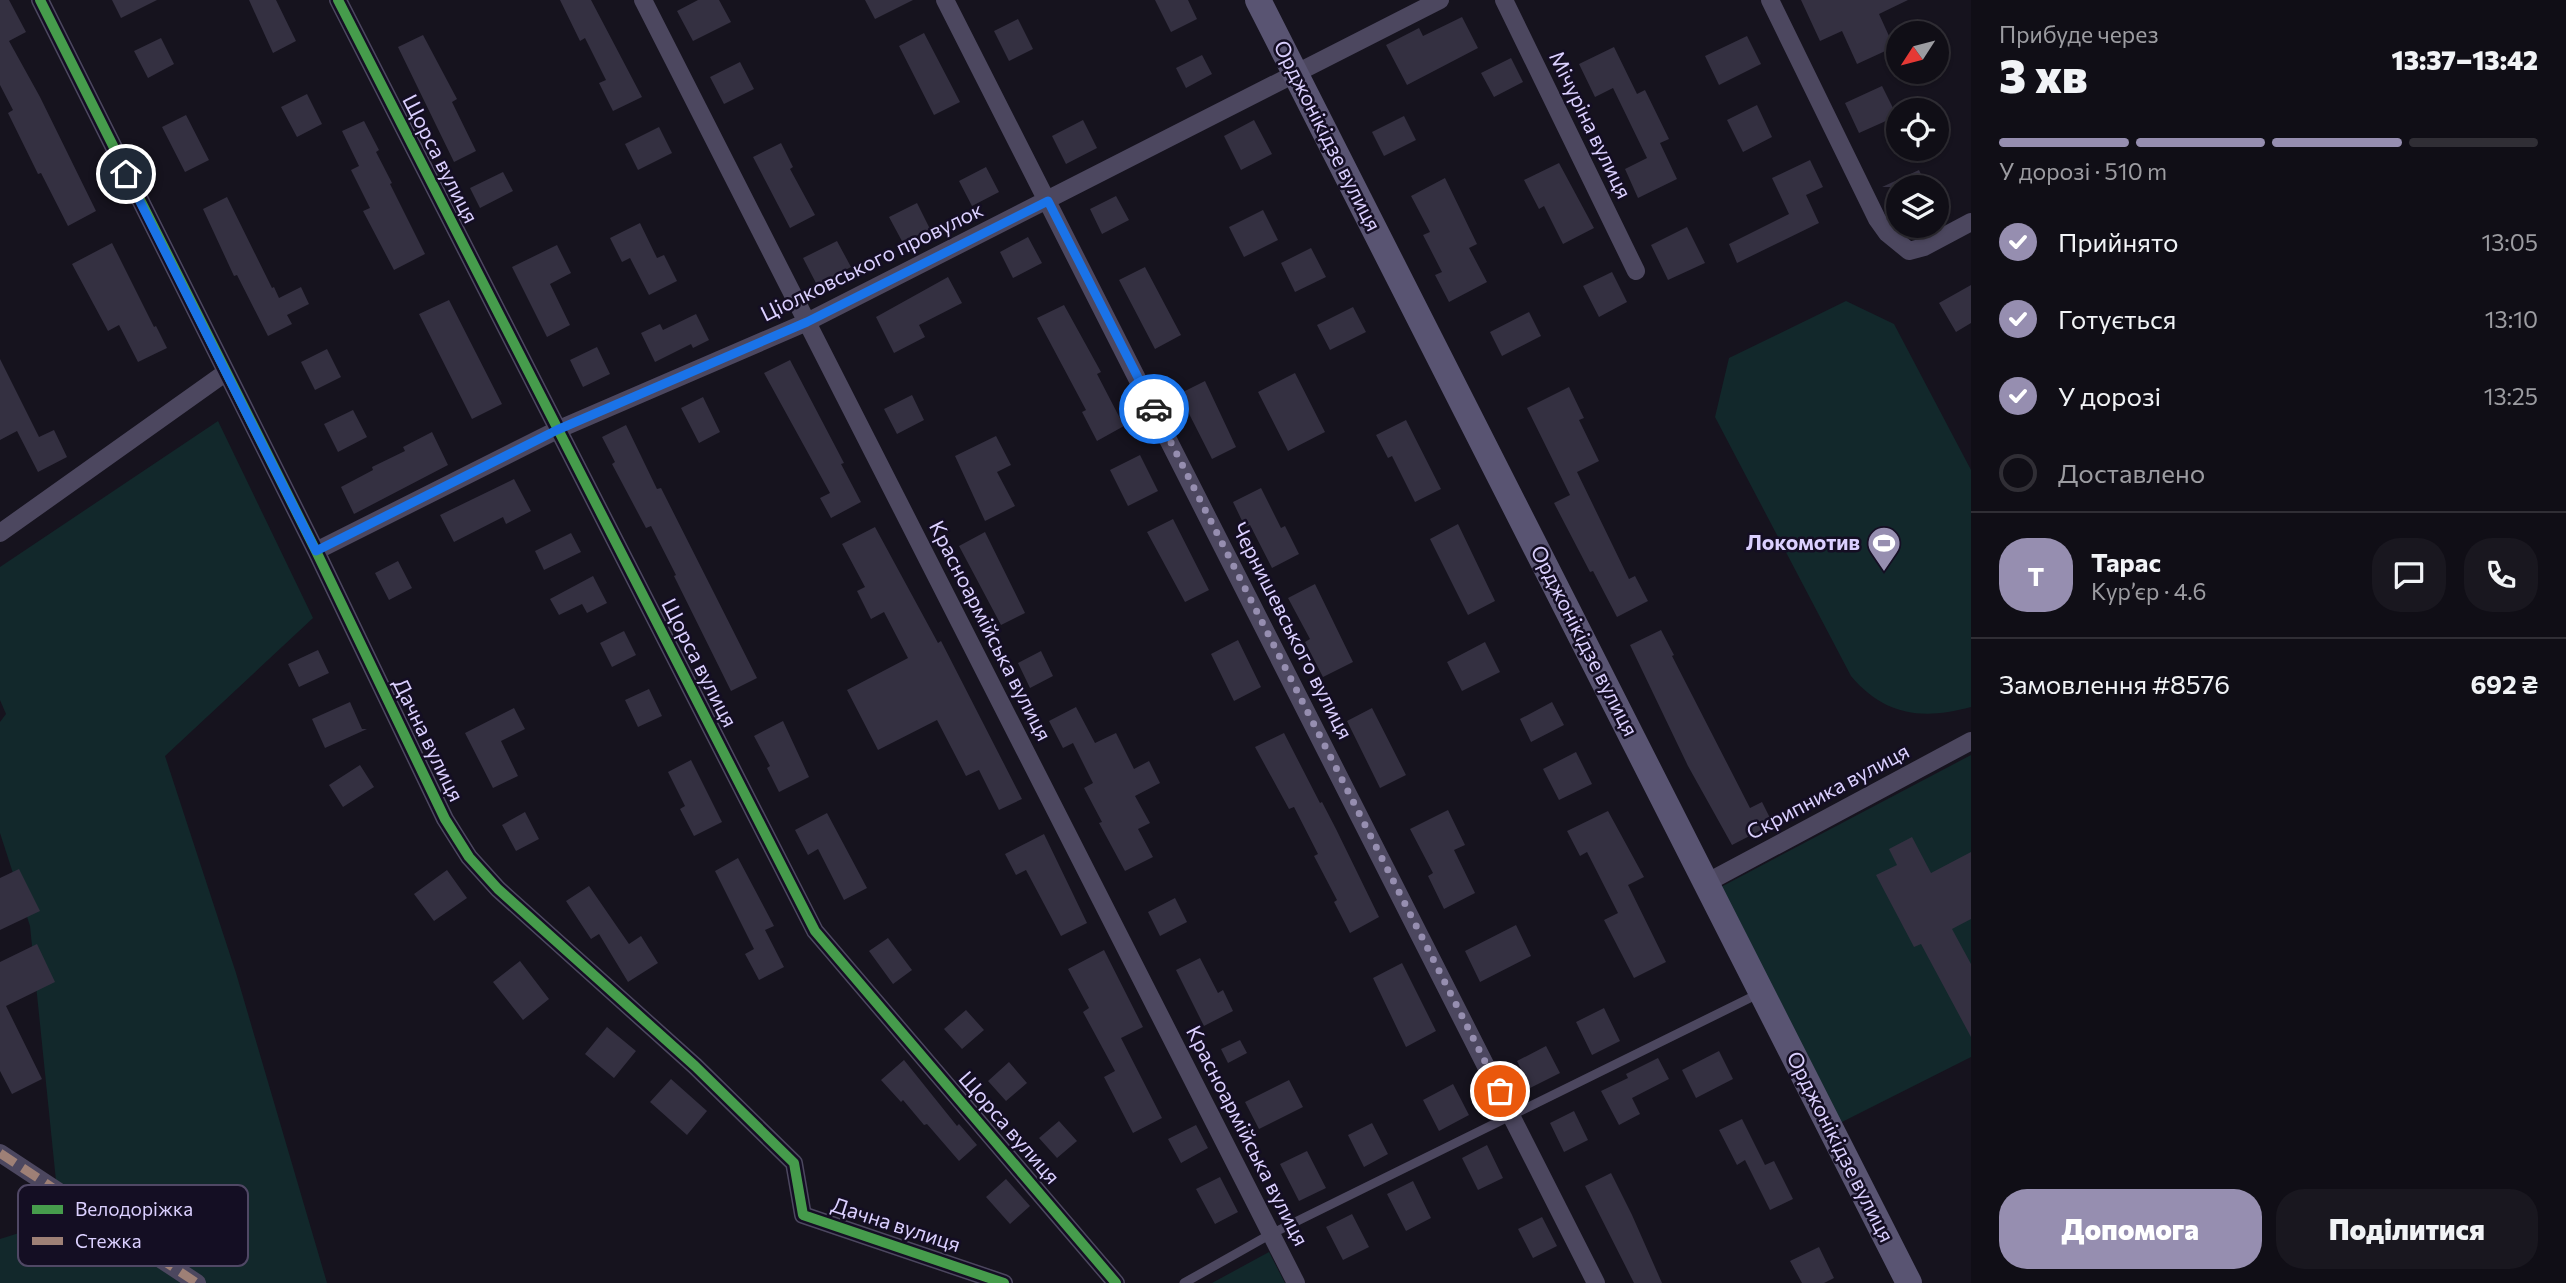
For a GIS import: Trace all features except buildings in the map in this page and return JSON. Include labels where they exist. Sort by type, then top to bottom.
[{"type":"main road","name":"Орджонікідзе вулиця","points":[[1258,0],[1909,1283]]},
{"type":"street","name":"Дачна вулиця","points":[[40,0],[316,551],[445,819],[469,857],[498,890],[536,926],[695,1066],[794,1163],[803,1215],[1004,1283]]},
{"type":"street","name":"Щорса вулиця","points":[[338,0],[815,931],[1116,1283]]},
{"type":"street","name":"Красноармійська вулиця","points":[[643,0],[1296,1283]]},
{"type":"street","name":"Чернишевського вулиця","points":[[945,0],[1597,1283]]},
{"type":"street","name":"Ціолковського провулок","points":[[316,551],[557,430],[807,322],[1440,0]]},
{"type":"street","name":"Мічуріна вулиця","points":[[1504,0],[1636,271]]},
{"type":"street","points":[[1770,0],[1877,219],[1887,233],[1909,251],[1924,247],[1971,222]]},
{"type":"street","points":[[2,526],[225,373]]},
{"type":"street","name":"Скрипника вулиця","points":[[1706,883],[1971,741]]},
{"type":"street","points":[[0,1153],[48,1185]]},
{"type":"street","points":[[171,1266],[197,1283]]},
{"type":"lane","points":[[1184,1283],[1271,1234],[1762,992]]},
{"type":"green space","name":"Локомотив","points":[[1846,301],[1894,324],[1971,470],[1971,707],[1936,713],[1905,711],[1877,700],[1851,676],[1715,417],[1729,358]]},
{"type":"green space","points":[[218,421],[313,618],[165,756],[236,973],[327,1283],[0,1283],[0,1239],[18,1233],[18,1266],[248,1266],[248,1185],[56,1185],[30,926],[0,833],[0,722],[6,714],[0,700],[0,567]]},
{"type":"green space","points":[[1971,755],[1971,1057],[1840,1123],[1719,888]]},
{"type":"green space","points":[[1269,1252],[1285,1283],[1212,1283]]},
{"type":"marked path","points":[[0,1153],[48,1185]]},
{"type":"marked path","points":[[171,1266],[197,1283]]},
{"type":"cycle path","points":[[40,0],[316,551],[445,819],[469,857],[498,889],[695,1066],[794,1163],[803,1215],[1004,1283]]},
{"type":"cycle path","points":[[338,0],[815,931],[1116,1283]]},
{"type":"way so far","points":[[1154,409],[1500,1091]]},
{"type":"place","name":"Локомотив","points":[[1884,573]]},
{"type":"route","points":[[126,174],[316,551],[557,430],[807,322],[1048,201],[1154,409]]}]
